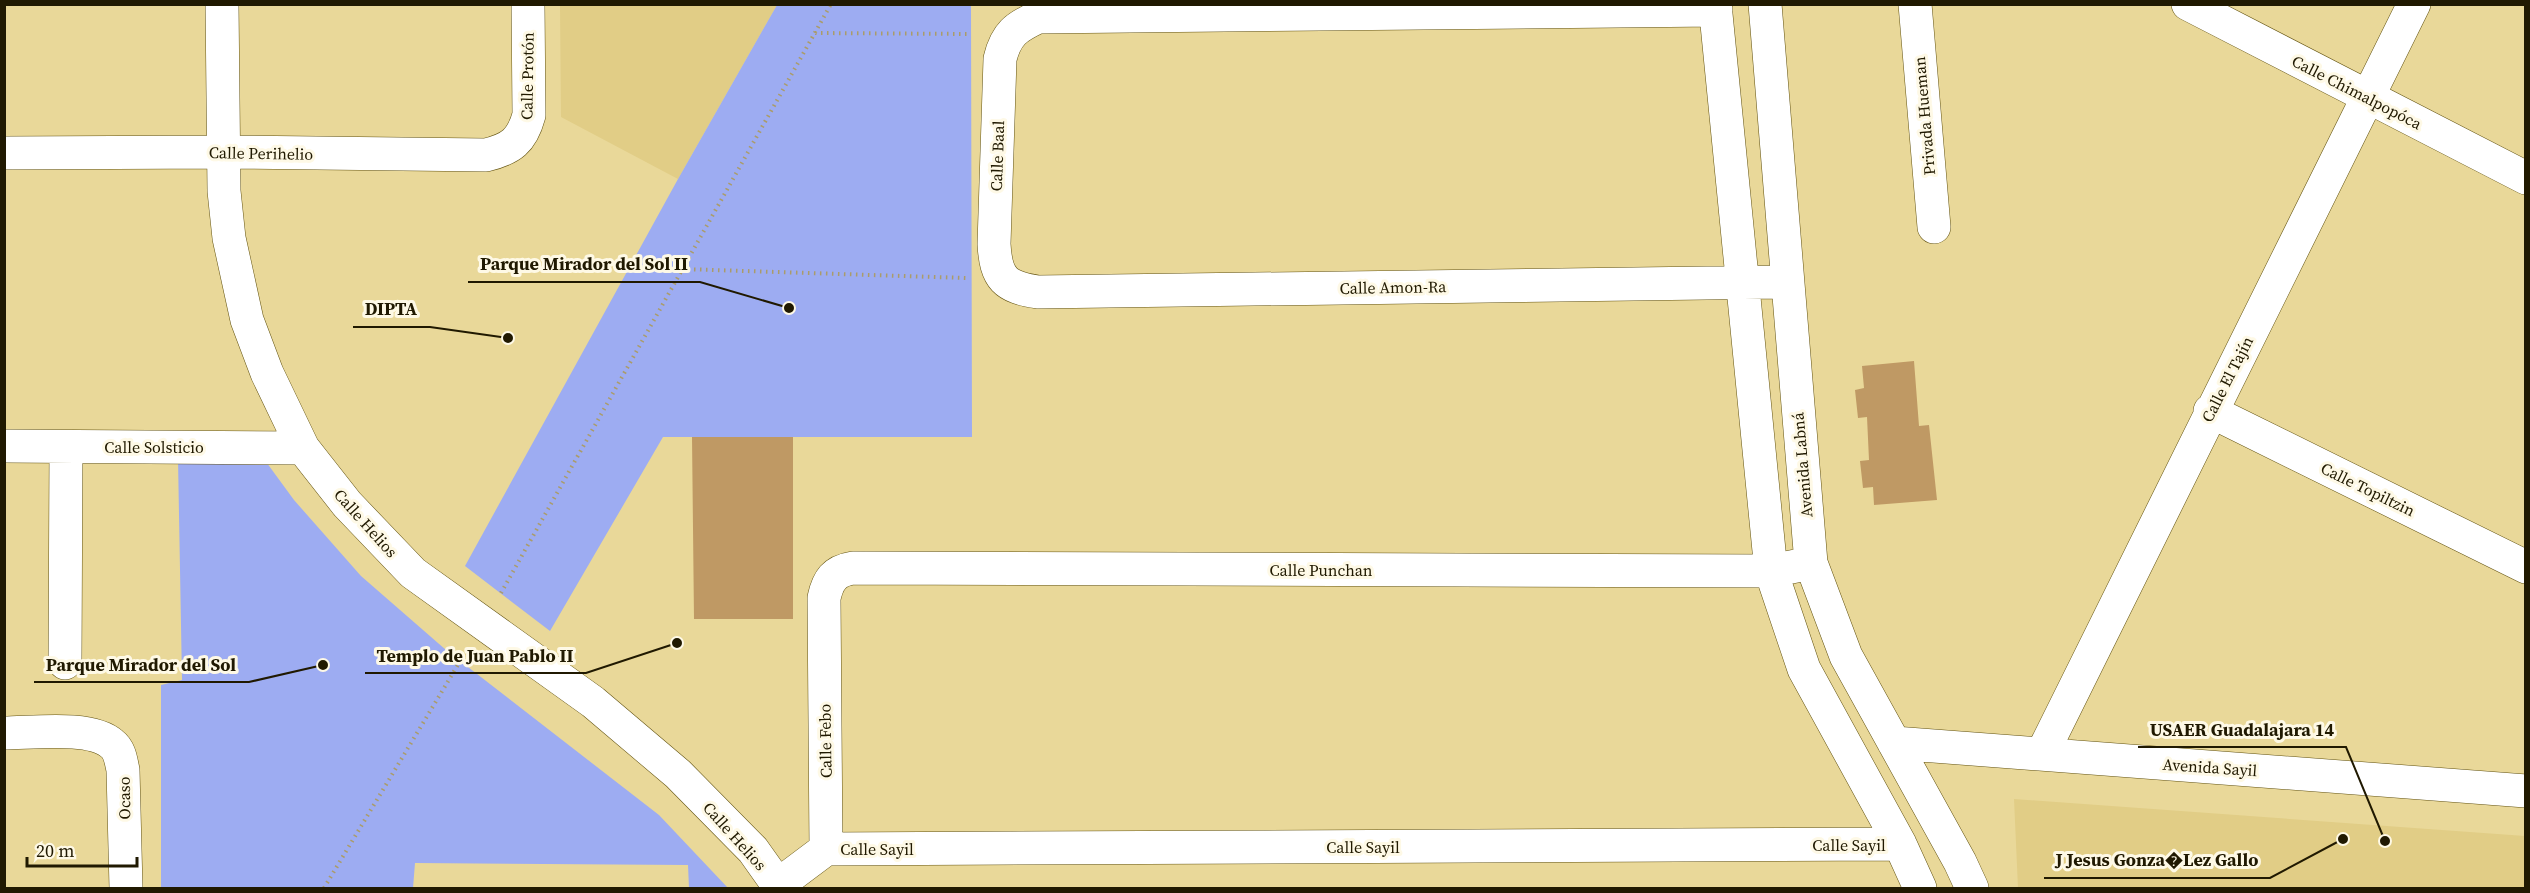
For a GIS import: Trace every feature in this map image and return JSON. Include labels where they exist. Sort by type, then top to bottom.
[{"type":"street","name":"Calle Helios","points":[[222,4],[224,191],[229,238],[247,320],[267,373],[303,448],[347,504],[413,573],[593,702],[678,774],[753,850],[779,887]]},
{"type":"street","name":"Calle Protón","points":[[514,143],[525,131],[529,115],[528,4]]},
{"type":"street","name":"Avenida Labná","points":[[1765,4],[1786,282],[1811,563],[1846,656],[1960,862],[1972,888]]},
{"type":"street","name":"Privada Hueman","points":[[1915,4],[1934,227]]},
{"type":"street","name":"Calle Chimalpopóca","points":[[2188,4],[2526,178]]},
{"type":"street","name":"Calle El Tajín","points":[[2042,754],[2210,411],[2414,4]]},
{"type":"street","points":[[1010,34],[1022,24],[1038,17],[1123,10],[1716,7],[1771,571],[1804,669],[1900,844],[1920,888]]},
{"type":"street","name":"Calle Baal","points":[[1002,280],[995,262],[993,244],[1000,58],[1003,44],[1010,34]]},
{"type":"street","name":"Calle Perihelio","points":[[4,153],[224,152],[486,155],[501,151],[514,143]]},
{"type":"street","name":"Calle Amon-Ra","points":[[1002,280],[1018,289],[1038,292],[1786,282]]},
{"type":"street","name":"Calle Topiltzin","points":[[2210,411],[2526,567]]},
{"type":"street","name":"Calle Solsticio","points":[[4,446],[303,448]]},
{"type":"street","points":[[65,663],[66,447]]},
{"type":"street","name":"Calle Punchan","points":[[833,575],[853,568],[1771,571],[1811,563]]},
{"type":"street","name":"Calle Febo","points":[[826,849],[824,598],[826,585],[833,575]]},
{"type":"street","name":"Ocaso","points":[[4,733],[87,733],[102,737],[114,745],[123,770],[126,888]]},
{"type":"street","name":"Avenida Sayil","points":[[1894,743],[2526,791]]},
{"type":"street","name":"Calle Sayil","points":[[826,849],[1900,844]]},
{"type":"street","points":[[779,887],[826,849]]},
{"type":"path","points":[[324,888],[454,670],[484,624],[831,4]]},
{"type":"path","points":[[815,33],[1010,34]]},
{"type":"path","points":[[682,270],[1002,280]]},
{"type":"shaded area","points":[[560,5],[777,5],[678,179],[561,117]]},
{"type":"shaded area","points":[[777,5],[971,5],[972,437],[663,437],[550,631],[465,566],[678,179]]},
{"type":"shaded area","points":[[178,459],[264,459],[294,500],[361,576],[446,650],[659,815],[728,888],[689,888],[688,865],[415,863],[413,888],[161,888],[161,685],[182,680]]},
{"type":"shaded area","points":[[2014,799],[2525,836],[2525,888],[2018,888]]},
{"type":"building","points":[[1914,361],[1919,426],[1929,425],[1937,500],[1874,505],[1873,487],[1863,488],[1860,461],[1869,460],[1867,417],[1858,418],[1855,390],[1864,388],[1862,366]]},
{"type":"building","points":[[692,437],[793,437],[793,619],[694,619]]},
{"type":"place","name":"Parque Mirador del Sol II","points":[[789,308]]},
{"type":"place","name":"DIPTA","points":[[508,338]]},
{"type":"place","name":"Templo de Juan Pablo II","points":[[677,643]]},
{"type":"place","name":"Parque Mirador del Sol","points":[[323,665]]},
{"type":"place","name":"J Jesus Gonza�Lez Gallo","points":[[2343,839]]},
{"type":"place","name":"USAER Guadalajara 14","points":[[2385,841]]}]
